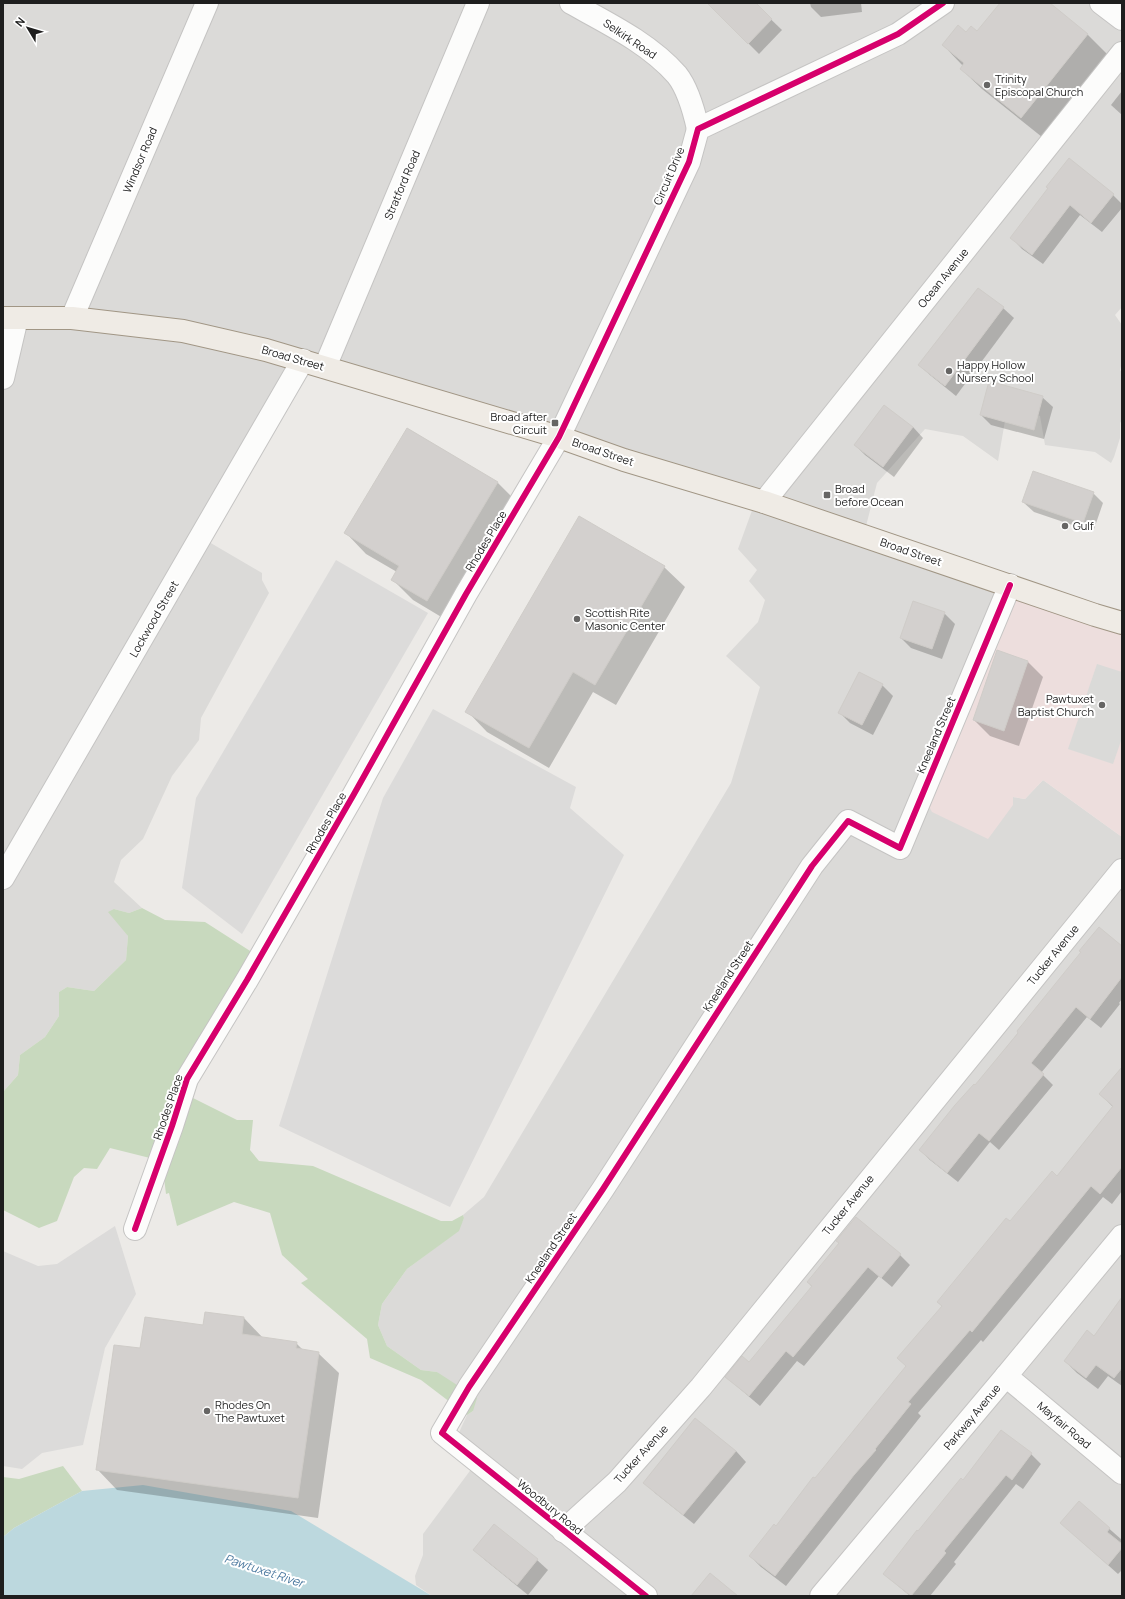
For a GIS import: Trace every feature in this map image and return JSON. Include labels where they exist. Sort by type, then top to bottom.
[{"type":"main road","name":"Broad Street","points":[[10,318],[72,318],[183,332],[266,350],[303,360],[559,437],[624,460],[764,502],[1122,623]]},
{"type":"street","name":"Windsor Road","points":[[72,318],[207,3]]},
{"type":"street","name":"Stratford Road","points":[[325,367],[478,3]]},
{"type":"street","name":"Selkirk Road","points":[[571,3],[616,28],[652,52],[677,76],[691,102],[698,128]]},
{"type":"street","points":[[698,128],[898,34],[943,3]]},
{"type":"street","points":[[1101,3],[1122,19]]},
{"type":"street","name":"Ocean Avenue","points":[[764,502],[1122,54]]},
{"type":"street","name":"Circuit Drive","points":[[559,437],[688,162],[698,128]]},
{"type":"street","points":[[3,378],[10,318]]},
{"type":"street","name":"Lockwood Street","points":[[3,878],[303,360]]},
{"type":"street","name":"Rhodes Place","points":[[135,1229],[172,1126],[187,1079],[251,973],[354,794],[466,594],[559,437]]},
{"type":"street","name":"Kneeland Street","points":[[442,1433],[469,1387],[603,1189],[812,866],[848,821],[900,848],[1010,585]]},
{"type":"street","name":"Tucker Avenue","points":[[563,1531],[617,1482],[701,1387],[1122,870]]},
{"type":"street","name":"Parkway Avenue","points":[[820,1596],[1122,1236]]},
{"type":"street","name":"Mayfair Road","points":[[1006,1376],[1122,1473]]},
{"type":"street","name":"Woodbury Road","points":[[442,1433],[646,1596]]},
{"type":"shaded area","points":[[3,3],[1122,3],[1122,307],[1115,315],[1122,325],[1122,362],[1120,370],[1122,373],[1122,420],[1120,423],[1120,438],[1114,457],[1111,463],[1095,452],[1045,445],[1040,416],[1024,410],[1005,421],[998,461],[963,436],[925,429],[877,483],[866,526],[1001,581],[1013,797],[1025,799],[1043,780],[1122,837],[1122,1596],[432,1596],[416,1585],[415,1576],[423,1555],[423,1534],[478,1460],[456,1439],[467,1415],[473,1411],[437,1372],[421,1370],[387,1346],[378,1325],[382,1304],[407,1269],[458,1231],[464,1218],[463,1215],[484,1197],[731,783],[760,687],[726,656],[758,622],[765,600],[749,581],[757,570],[738,549],[754,505],[303,360],[209,542],[262,573],[262,580],[269,593],[201,718],[199,740],[172,776],[143,839],[121,860],[114,882],[142,908],[129,913],[114,909],[128,936],[126,960],[94,991],[67,987],[59,992],[59,1016],[45,1037],[20,1055],[18,1075],[3,1092]]},
{"type":"shaded area","points":[[336,560],[428,613],[242,934],[182,888],[196,798]]},
{"type":"shaded area","points":[[1010,586],[1122,621],[1122,837],[1043,780],[1025,799],[1013,797],[1013,805],[988,839],[932,812],[929,806]]},
{"type":"shaded area","name":"Pawtuxet Baptist Church","points":[[1097,664],[1122,672],[1122,738],[1113,764],[1068,749]]},
{"type":"shaded area","points":[[433,709],[576,787],[570,808],[624,855],[450,1207],[279,1126],[383,798]]},
{"type":"shaded area","points":[[115,1226],[136,1294],[105,1348],[83,1445],[42,1453],[22,1469],[3,1466],[3,1251],[38,1266],[57,1264]]},
{"type":"green space","points":[[142,908],[165,920],[205,922],[261,958],[192,1090],[193,1098],[237,1120],[253,1120],[250,1150],[259,1161],[313,1166],[441,1221],[452,1221],[463,1215],[464,1218],[459,1231],[407,1269],[382,1304],[378,1325],[387,1346],[421,1370],[437,1372],[477,1398],[473,1411],[467,1415],[421,1380],[370,1358],[367,1339],[301,1283],[308,1279],[282,1255],[270,1213],[234,1202],[177,1226],[169,1193],[166,1194],[162,1161],[110,1148],[97,1169],[84,1168],[74,1177],[57,1221],[39,1228],[3,1210],[3,1092],[18,1075],[20,1055],[45,1037],[59,1016],[59,992],[67,987],[94,991],[126,960],[128,936],[108,912],[114,909],[129,913]]},
{"type":"green space","points":[[63,1466],[82,1491],[14,1528],[3,1537],[3,1477],[19,1479]]},
{"type":"water","name":"Pawtuxet River","points":[[143,1485],[291,1511],[432,1596],[3,1596],[3,1537],[14,1528],[82,1491]]},
{"type":"building","points":[[707,3],[756,3],[772,19],[748,44]]},
{"type":"building","points":[[1000,3],[1050,3],[1088,34],[1021,118],[960,69],[964,63],[942,45],[958,25],[966,32],[971,26],[977,31]]},
{"type":"building","points":[[1069,158],[1114,194],[1091,223],[1070,205],[1032,255],[1010,238],[1048,188],[1046,187]]},
{"type":"building","points":[[978,288],[1004,307],[945,386],[918,365]]},
{"type":"building","points":[[989,381],[1043,396],[1034,430],[980,415]]},
{"type":"building","points":[[884,405],[913,427],[883,467],[854,445]]},
{"type":"building","points":[[407,428],[498,482],[427,601],[391,580],[399,566],[344,533]]},
{"type":"building","points":[[1033,471],[1094,492],[1083,523],[1022,502]]},
{"type":"building","name":"Scottish Rite Masonic Center","points":[[579,516],[665,566],[595,685],[573,672],[529,748],[465,712]]},
{"type":"building","points":[[913,601],[945,612],[932,649],[900,638]]},
{"type":"building","points":[[997,650],[1028,661],[1004,731],[973,720]]},
{"type":"building","points":[[859,672],[883,684],[862,725],[838,713]]},
{"type":"building","points":[[1099,927],[1122,946],[1122,977],[1090,1019],[1076,1007],[1031,1063],[1044,1074],[989,1141],[979,1133],[947,1173],[919,1150],[955,1105],[974,1084],[975,1085],[1018,1033],[1017,1031],[1081,952],[1079,951]]},
{"type":"building","points":[[1122,1067],[1122,1167],[1100,1194],[1091,1186],[972,1332],[970,1330],[908,1402],[911,1404],[875,1449],[876,1450],[854,1475],[775,1576],[749,1556],[774,1524],[776,1526],[813,1477],[815,1478],[906,1366],[897,1358],[942,1306],[937,1302],[1006,1218],[1010,1221],[1052,1171],[1057,1176],[1113,1106],[1099,1094]]},
{"type":"building","points":[[856,1217],[901,1254],[881,1278],[868,1267],[793,1357],[786,1351],[749,1396],[725,1377],[742,1356],[749,1362],[812,1286],[807,1282],[839,1243],[836,1241]]},
{"type":"building","points":[[1122,1297],[1122,1368],[1114,1378],[1096,1365],[1086,1378],[1064,1361],[1087,1330],[1094,1336]]},
{"type":"building","name":"Rhodes On The Pawtuxet","points":[[205,1312],[244,1317],[242,1334],[297,1342],[296,1348],[319,1352],[298,1498],[96,1470],[114,1345],[140,1348],[145,1317],[203,1325]]},
{"type":"building","points":[[695,1418],[736,1451],[683,1515],[643,1483]]},
{"type":"building","points":[[1001,1430],[1032,1453],[1012,1480],[1006,1475],[944,1551],[946,1553],[911,1596],[883,1574],[917,1530],[918,1531],[961,1478],[963,1480]]},
{"type":"building","points":[[1079,1501],[1110,1528],[1107,1532],[1122,1544],[1122,1548],[1108,1565],[1060,1523]]},
{"type":"building","points":[[494,1524],[538,1559],[517,1585],[473,1550]]},
{"type":"building","points":[[710,1573],[738,1596],[691,1596]]},
{"type":"cycle path","points":[[135,1229],[172,1126],[187,1079],[247,980],[354,794],[466,594],[559,437],[689,162],[698,129],[898,34],[943,3]]},
{"type":"cycle path","points":[[646,1596],[442,1433],[469,1387],[603,1189],[812,866],[848,821],[900,848],[1010,585]]},
{"type":"place","name":"Trinity Episcopal Church","points":[[987,85]]},
{"type":"place","name":"Happy Hollow Nursery School","points":[[949,371]]},
{"type":"place","name":"Broad after Circuit","points":[[555,423]]},
{"type":"place","name":"Broad before Ocean","points":[[827,495]]},
{"type":"place","name":"Gulf","points":[[1065,526]]},
{"type":"place","name":"Scottish Rite Masonic Center","points":[[577,619]]},
{"type":"place","name":"Pawtuxet Baptist Church","points":[[1102,705]]},
{"type":"place","name":"Rhodes On The Pawtuxet","points":[[207,1411]]}]
